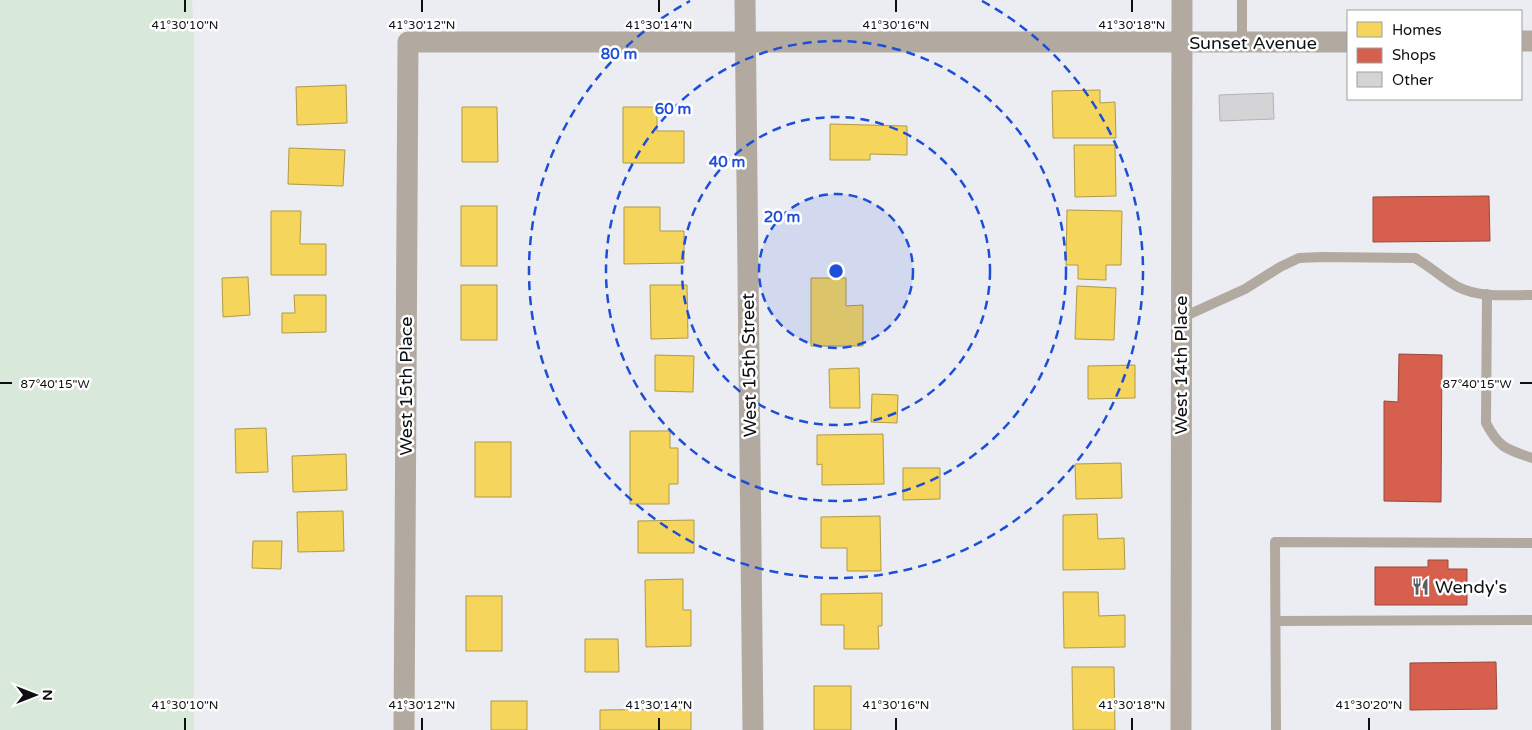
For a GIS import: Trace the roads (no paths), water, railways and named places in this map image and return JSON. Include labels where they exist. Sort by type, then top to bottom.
[{"type":"street","name":"West 15th Street","points":[[745,0],[753,730]]},
{"type":"street","name":"West 14th Place","points":[[1181,730],[1182,0]]},
{"type":"street","name":"Sunset Avenue","points":[[408,42],[1347,42]]},
{"type":"street","name":"West 15th Place","points":[[404,730],[408,42]]},
{"type":"lane","points":[[1242,0],[1242,43]]},
{"type":"lane","points":[[1182,318],[1244,289],[1299,258],[1416,258],[1457,287],[1471,292],[1532,295]]},
{"type":"lane","points":[[1487,294],[1486,423],[1494,440],[1508,450],[1532,458]]},
{"type":"lane","points":[[1276,730],[1275,542],[1532,543]]},
{"type":"lane","points":[[1276,621],[1532,620]]},
{"type":"place","name":"Wendy's","points":[[1421,587]]}]
